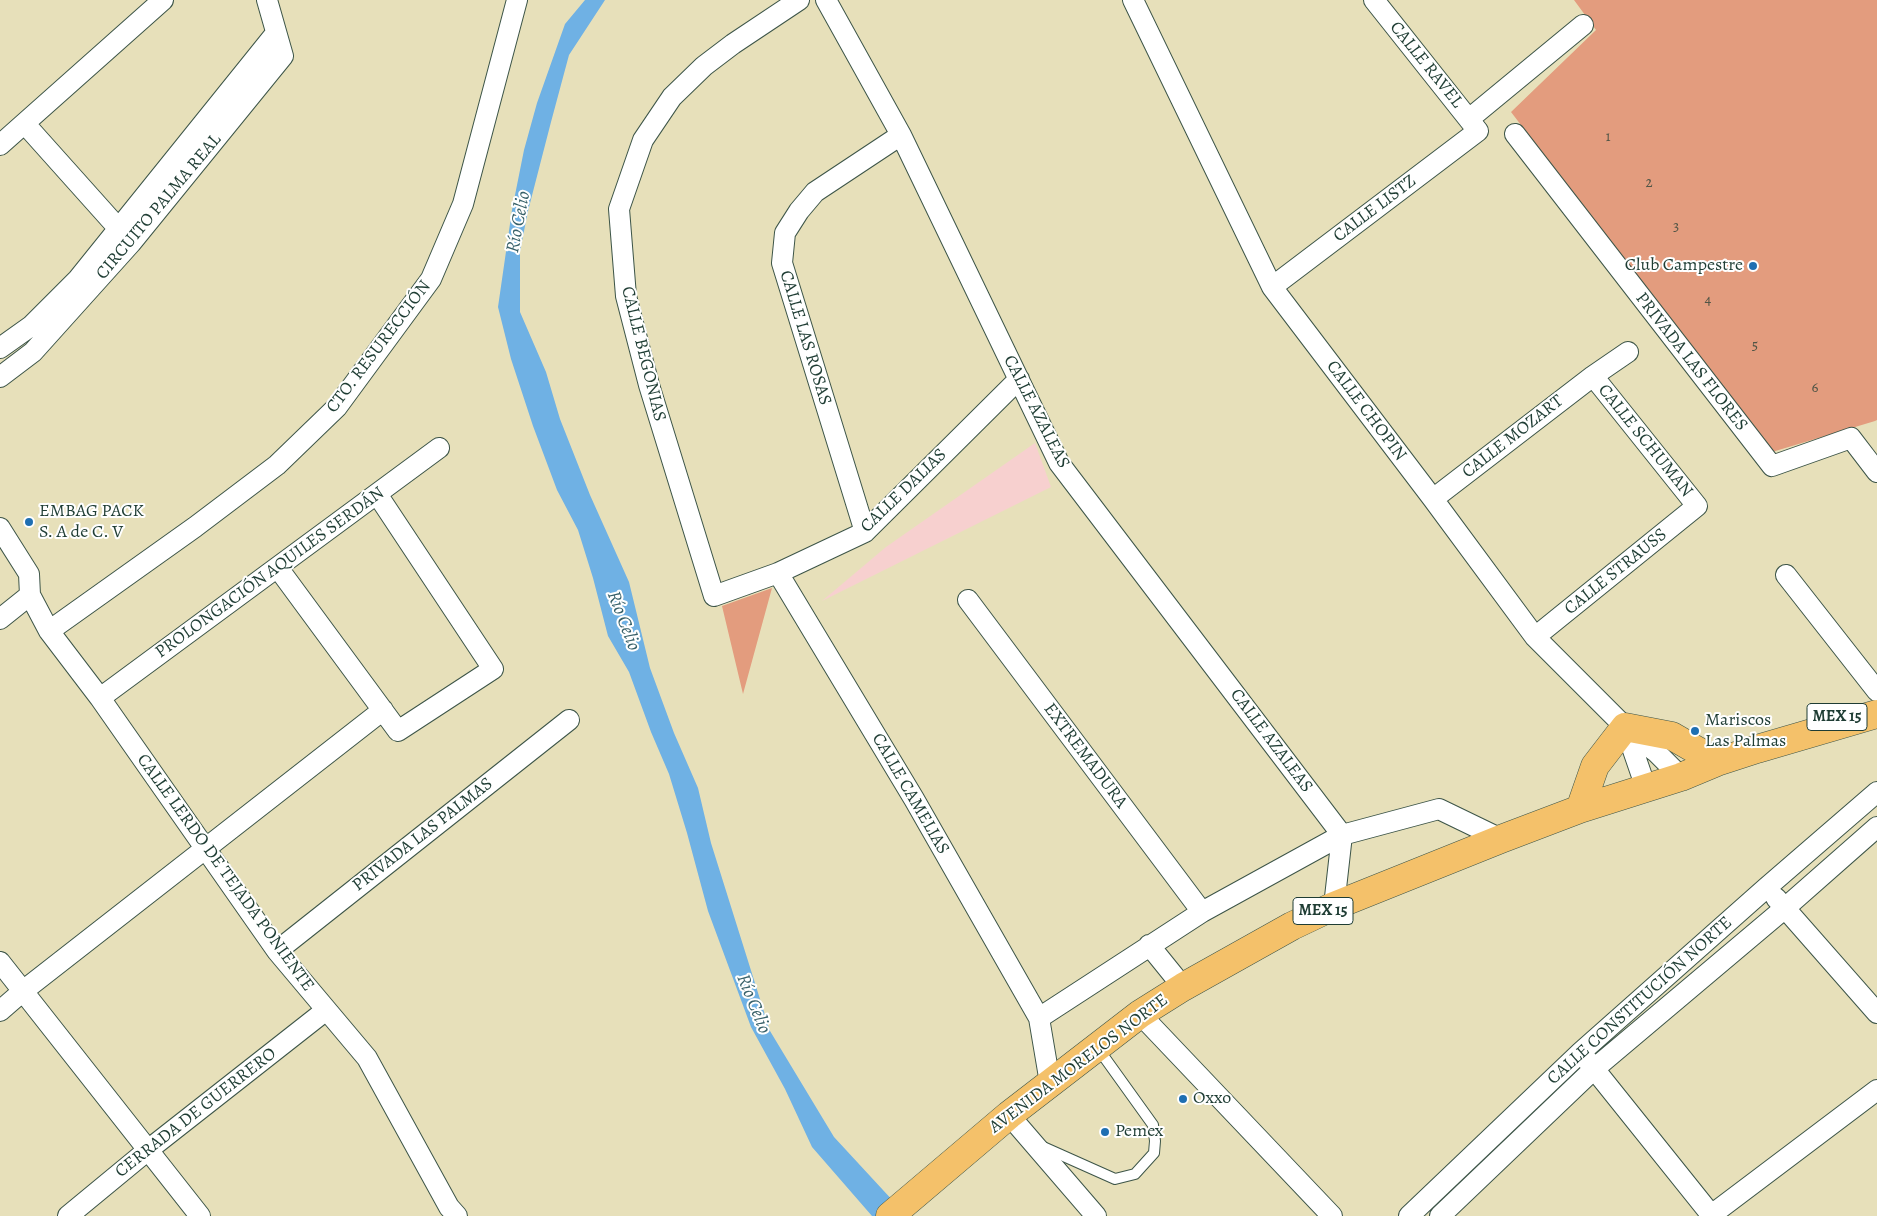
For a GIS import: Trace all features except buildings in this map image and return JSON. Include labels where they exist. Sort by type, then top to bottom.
[{"type":"main road","name":"MEX 15","points":[[1796,737],[1877,696]]},
{"type":"main road","name":"MEX 15","points":[[1796,737],[1877,714]]},
{"type":"main road","points":[[1580,809],[1596,766],[1625,727],[1672,736],[1717,762]]},
{"type":"main road","name":"AVENIDA MORELOS NORTE","points":[[890,1216],[1009,1115],[1140,1014],[1183,987],[1292,926],[1334,906],[1501,838],[1580,809],[1681,777],[1717,762],[1796,737]]},
{"type":"street","points":[[0,144],[25,124],[163,0]]},
{"type":"street","name":"CIRCUITO PALMA REAL","points":[[3,367],[33,352],[125,236],[276,33],[267,0]]},
{"type":"street","name":"CTO. RESURECCIÓN","points":[[49,631],[195,527],[277,465],[337,407],[431,279],[463,204],[517,0]]},
{"type":"street","name":"CALLE BEGONIAS","points":[[714,596],[649,386],[626,296],[619,209],[643,140],[672,97],[704,66],[733,44],[799,0]]},
{"type":"street","name":"CALLE AZALEAS","points":[[826,0],[901,135],[1058,463],[1342,835]]},
{"type":"street","name":"CALLE CHOPIN","points":[[1133,0],[1272,287],[1535,637],[1625,727],[1646,788]]},
{"type":"street","name":"CALLE RAVEL","points":[[1374,0],[1474,125]]},
{"type":"street","name":"CALLE LISTZ","points":[[1272,287],[1474,125],[1583,25]]},
{"type":"street","points":[[25,124],[125,236]]},
{"type":"street","name":"PRIVADA LAS FLORES","points":[[1515,134],[1772,466],[1851,438],[1877,472]]},
{"type":"street","name":"CALLE LAS ROSAS","points":[[865,532],[782,263],[785,233],[799,211],[815,192],[901,135]]},
{"type":"street","name":"CIRCUITO PALMA REAL","points":[[0,348],[31,326],[125,236]]},
{"type":"street","name":"CALLE MOZART","points":[[1433,499],[1593,376],[1628,352]]},
{"type":"street","name":"CALLE SCHUMAN","points":[[1593,376],[1697,506]]},
{"type":"street","name":"CALLE DALIAS","points":[[714,596],[778,573],[865,532],[1019,379]]},
{"type":"street","name":"PROLONGACIÓN AQUILES SERDÁN","points":[[100,698],[439,448]]},
{"type":"street","points":[[278,568],[398,731],[494,669],[377,494]]},
{"type":"street","name":"CALLE STRAUSS","points":[[1535,637],[1697,506]]},
{"type":"street","name":"CALLE LERDO DE TEJADA PONIENTE","points":[[0,528],[29,574],[30,595],[49,631],[100,698],[276,951],[325,1011],[367,1058],[449,1207],[457,1216]]},
{"type":"street","name":"CALLE CAMELIAS","points":[[778,573],[914,799],[1039,1018]]},
{"type":"street","points":[[1786,575],[1877,691]]},
{"type":"street","points":[[0,619],[30,595]]},
{"type":"street","name":"EXTREMADURA","points":[[968,600],[1202,912]]},
{"type":"street","points":[[0,1011],[382,710]]},
{"type":"street","name":"PRIVADA LAS PALMAS","points":[[276,951],[569,720]]},
{"type":"street","points":[[1625,727],[1656,752],[1681,777]]},
{"type":"street","name":"CALLE CONSTITUCIÓN NORTE","points":[[1410,1216],[1581,1052],[1877,792]]},
{"type":"street","points":[[1050,1083],[1039,1018],[1202,912],[1342,835],[1439,809],[1501,838]]},
{"type":"street","name":"CALLE CONSTITUCIÓN NORTE","points":[[1440,1216],[1594,1069],[1785,908],[1877,827]]},
{"type":"street","points":[[1334,906],[1342,835]]},
{"type":"street","points":[[1766,888],[1877,1013]]},
{"type":"street","points":[[1149,945],[1183,987]]},
{"type":"street","points":[[0,962],[200,1216]]},
{"type":"street","name":"CERRADA DE GUERRERO","points":[[68,1216],[148,1150],[325,1011]]},
{"type":"street","points":[[1140,1014],[1332,1216]]},
{"type":"street","points":[[1581,1052],[1711,1216],[1877,1090]]},
{"type":"street","points":[[1009,1115],[1096,1216]]},
{"type":"lane","points":[[1034,1142],[1115,1179],[1135,1174],[1154,1154],[1153,1125],[1096,1047]]},
{"type":"shaded area","points":[[1035,443],[1051,487],[822,601],[886,547]]},
{"type":"water","name":"Río Celio","points":[[585,0],[605,0],[569,55],[528,211],[520,251],[520,312],[546,372],[560,419],[590,495],[629,582],[650,668],[674,733],[698,788],[711,843],[770,1031],[834,1137],[907,1216],[872,1216],[812,1147],[785,1089],[751,1027],[708,911],[669,774],[629,672],[608,636],[578,530],[557,490],[511,359],[498,307],[512,210],[524,150],[537,103],[565,24]]},
{"type":"place","name":"Club Campestre","points":[[1753,266]]},
{"type":"place","name":"EMBAG PACK S. A de C. V","points":[[29,522]]},
{"type":"place","name":"Mariscos Las Palmas","points":[[1695,731]]},
{"type":"place","name":"Oxxo","points":[[1183,1099]]},
{"type":"place","name":"Pemex","points":[[1105,1132]]}]
